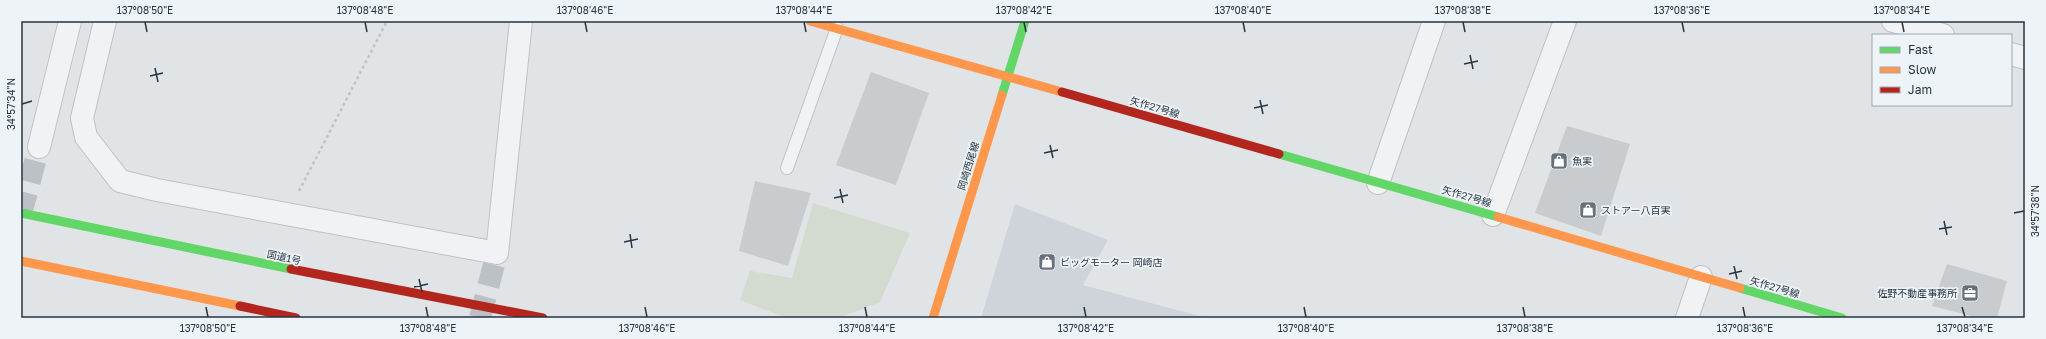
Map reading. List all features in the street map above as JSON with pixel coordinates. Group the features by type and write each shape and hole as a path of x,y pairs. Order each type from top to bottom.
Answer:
{"main road":[{"name":"矢作27号線","path":"810,21 1494,215 1842,318"},
{"name":"岡崎西尾線","path":"933,318 1025,21"},
{"name":"国道1号","path":"21,213 333,278 543,318"},
{"path":"21,261 296,318"}],"street":[{"path":"39,147 70,21"},
{"path":"105,21 82,118 86,137 120,181 157,190 496,253 521,21"},
{"path":"1378,183 1434,21"},
{"path":"1494,215 1565,21"},
{"path":"1892,21 1939,34"},
{"path":"2012,54 2025,58"},
{"path":"1687,318 1701,277"}],"lane":[{"path":"787,168 837,28"}],"path":[{"path":"287,214 387,21"}],"shaded area":[{"path":"813,203 910,233 880,302 839,318 786,318 740,300 750,271 792,278"},
{"name":"ビッグモーター 岡崎店","path":"1015,204 1108,240 1083,285 1207,318 981,318"}],"building":[{"path":"871,72 929,93 896,185 836,165"},
{"path":"1567,126 1630,144 1601,236 1535,213"},
{"path":"755,181 811,193 788,266 739,251"},
{"path":"1947,264 2007,281 1997,318 1979,318 1932,306"}],"tunnel":[{"path":"21,214 39,147"},
{"path":"480,318 497,253"}],"traffic: fast":[{"path":"1002,95 1025,21"},
{"path":"1279,154 1498,217"},
{"path":"21,213 291,269"},
{"path":"1740,288 1842,318"}],"traffic: slow":[{"path":"810,21 1062,92"},
{"path":"933,318 1002,95"},
{"path":"1498,217 1740,288"},
{"path":"21,261 240,306"}],"traffic: jam":[{"path":"1062,92 1279,154"},
{"path":"291,269 543,318"},
{"path":"240,306 296,318"}],"place":[{"name":"魚実","path":"1559,161"},
{"name":"ストアー八百実","path":"1588,210"},
{"name":"ビッグモーター 岡崎店","path":"1047,262"},
{"name":"佐野不動産事務所","path":"1970,293"}]}
